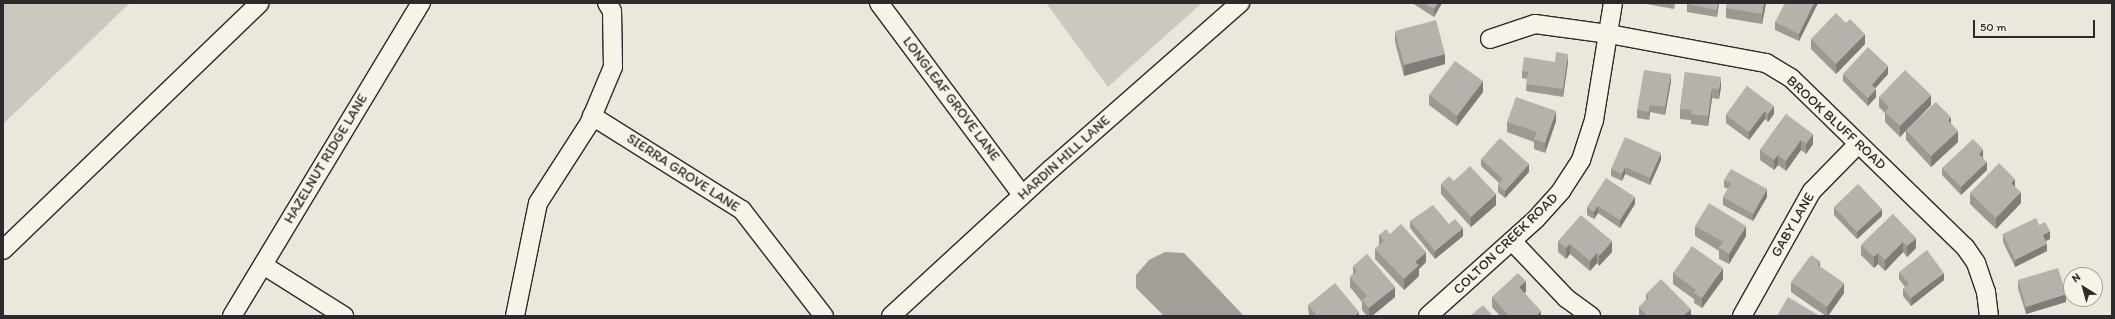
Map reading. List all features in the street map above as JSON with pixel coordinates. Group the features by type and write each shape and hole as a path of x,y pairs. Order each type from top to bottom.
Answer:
{"street":[{"path":"3,250 260,3"},
{"name":"HAZELNUT RIDGE LANE","path":"232,316 421,3"},
{"path":"516,316 538,203 592,116 613,67 612,11 607,3"},
{"name":"LONGLEAF GROVE LANE","path":"879,3 1022,195"},
{"name":"HARDIN HILL LANE","path":"891,316 1022,195 1240,3"},
{"name":"COLTON CREEK ROAD","path":"1428,316 1512,241 1561,191 1581,160 1594,120 1613,3"},
{"name":"BROOK BLUFF ROAD","path":"1490,39 1535,24 1608,34 1766,63 1791,78 1965,247 1976,263 1986,292 1989,316"},
{"name":"SIERRA GROVE LANE","path":"592,116 742,210 824,316"},
{"name":"GABY LANE","path":"1742,316 1812,191 1858,144"},
{"path":"1512,241 1566,298 1591,316"},
{"path":"263,265 344,316"}],"shaded area":[{"path":"3,3 130,3 3,124"},
{"path":"1046,3 1202,3 1108,87"},
{"path":"1165,252 1184,253 1244,316 1164,316 1136,288 1136,275 1149,260"}],"building":[{"path":"1424,3 1438,3 1434,9"},
{"path":"1687,3 1718,3 1717,10"},
{"path":"1727,3 1764,3 1762,14 1726,8"},
{"path":"1785,3 1814,3 1799,34 1775,22"},
{"path":"1836,13 1846,23 1850,19 1865,34 1836,64 1811,39"},
{"path":"1436,20 1445,54 1404,65 1395,31"},
{"path":"1868,47 1888,66 1872,85 1876,89 1868,98 1843,74"},
{"path":"1556,52 1568,54 1563,89 1526,84 1528,72 1522,71 1524,57 1555,62"},
{"path":"1455,61 1483,81 1457,116 1429,95"},
{"path":"1644,70 1671,74 1665,107 1650,105 1649,112 1637,110"},
{"path":"1905,70 1931,95 1900,126 1885,112 1889,107 1879,97"},
{"path":"1685,72 1721,77 1719,89 1712,88 1708,116 1691,114 1692,110 1680,109"},
{"path":"1747,86 1774,106 1768,114 1765,111 1749,132 1726,115"},
{"path":"1516,97 1556,111 1545,143 1534,139 1537,132 1507,122"},
{"path":"1936,102 1951,117 1948,120 1958,131 1931,156 1906,130"},
{"path":"1786,114 1813,134 1806,144 1801,140 1786,161 1778,155 1774,160 1760,150"},
{"path":"1625,137 1661,153 1650,178 1625,167 1622,174 1611,169"},
{"path":"1500,138 1529,164 1505,191 1498,185 1503,179 1481,159"},
{"path":"1973,139 1983,149 1979,154 1987,162 1961,187 1942,168"},
{"path":"1999,163 2015,179 2011,183 2021,192 1996,218 1970,193"},
{"path":"1470,166 1496,194 1471,217 1441,184 1449,176 1454,181"},
{"path":"1731,169 1767,189 1753,214 1723,197 1731,183 1724,180"},
{"path":"1606,178 1635,197 1620,220 1598,206 1594,212 1587,207"},
{"path":"1858,184 1882,209 1857,232 1834,207"},
{"path":"1709,203 1746,226 1729,254 1719,248 1723,242 1695,226"},
{"path":"1433,205 1449,224 1455,219 1463,228 1435,251 1410,221"},
{"path":"1893,214 1916,238 1907,246 1903,242 1885,260 1878,253 1874,257 1861,245"},
{"path":"1581,215 1612,241 1599,256 1597,253 1590,261 1570,244 1566,248 1558,241"},
{"path":"2036,218 2039,225 2045,222 2050,231 2043,235 2047,244 2015,260 2003,234"},
{"path":"1401,224 1426,252 1415,262 1419,265 1404,279 1375,249 1384,241 1379,235 1386,229 1390,234"},
{"path":"1692,246 1723,268 1702,298 1694,293 1696,290 1673,273"},
{"path":"1927,250 1944,273 1911,298 1903,289 1909,284 1899,272"},
{"path":"1367,254 1395,287 1369,308 1362,300 1367,296 1350,277 1357,271 1353,266"},
{"path":"1811,255 1820,261 1818,265 1844,283 1827,307 1791,282"},
{"path":"2058,268 2063,284 2063,295 2026,307 2018,280"},
{"path":"1518,273 1526,281 1519,287 1541,311 1536,316 1509,316 1492,297"},
{"path":"1661,279 1691,309 1683,316 1647,316 1639,307 1649,297 1646,294"},
{"path":"1335,283 1359,312 1354,316 1317,316 1308,305"},
{"path":"1788,297 1818,315 1777,316"},
{"path":"1483,305 1493,316 1470,316"}]}
